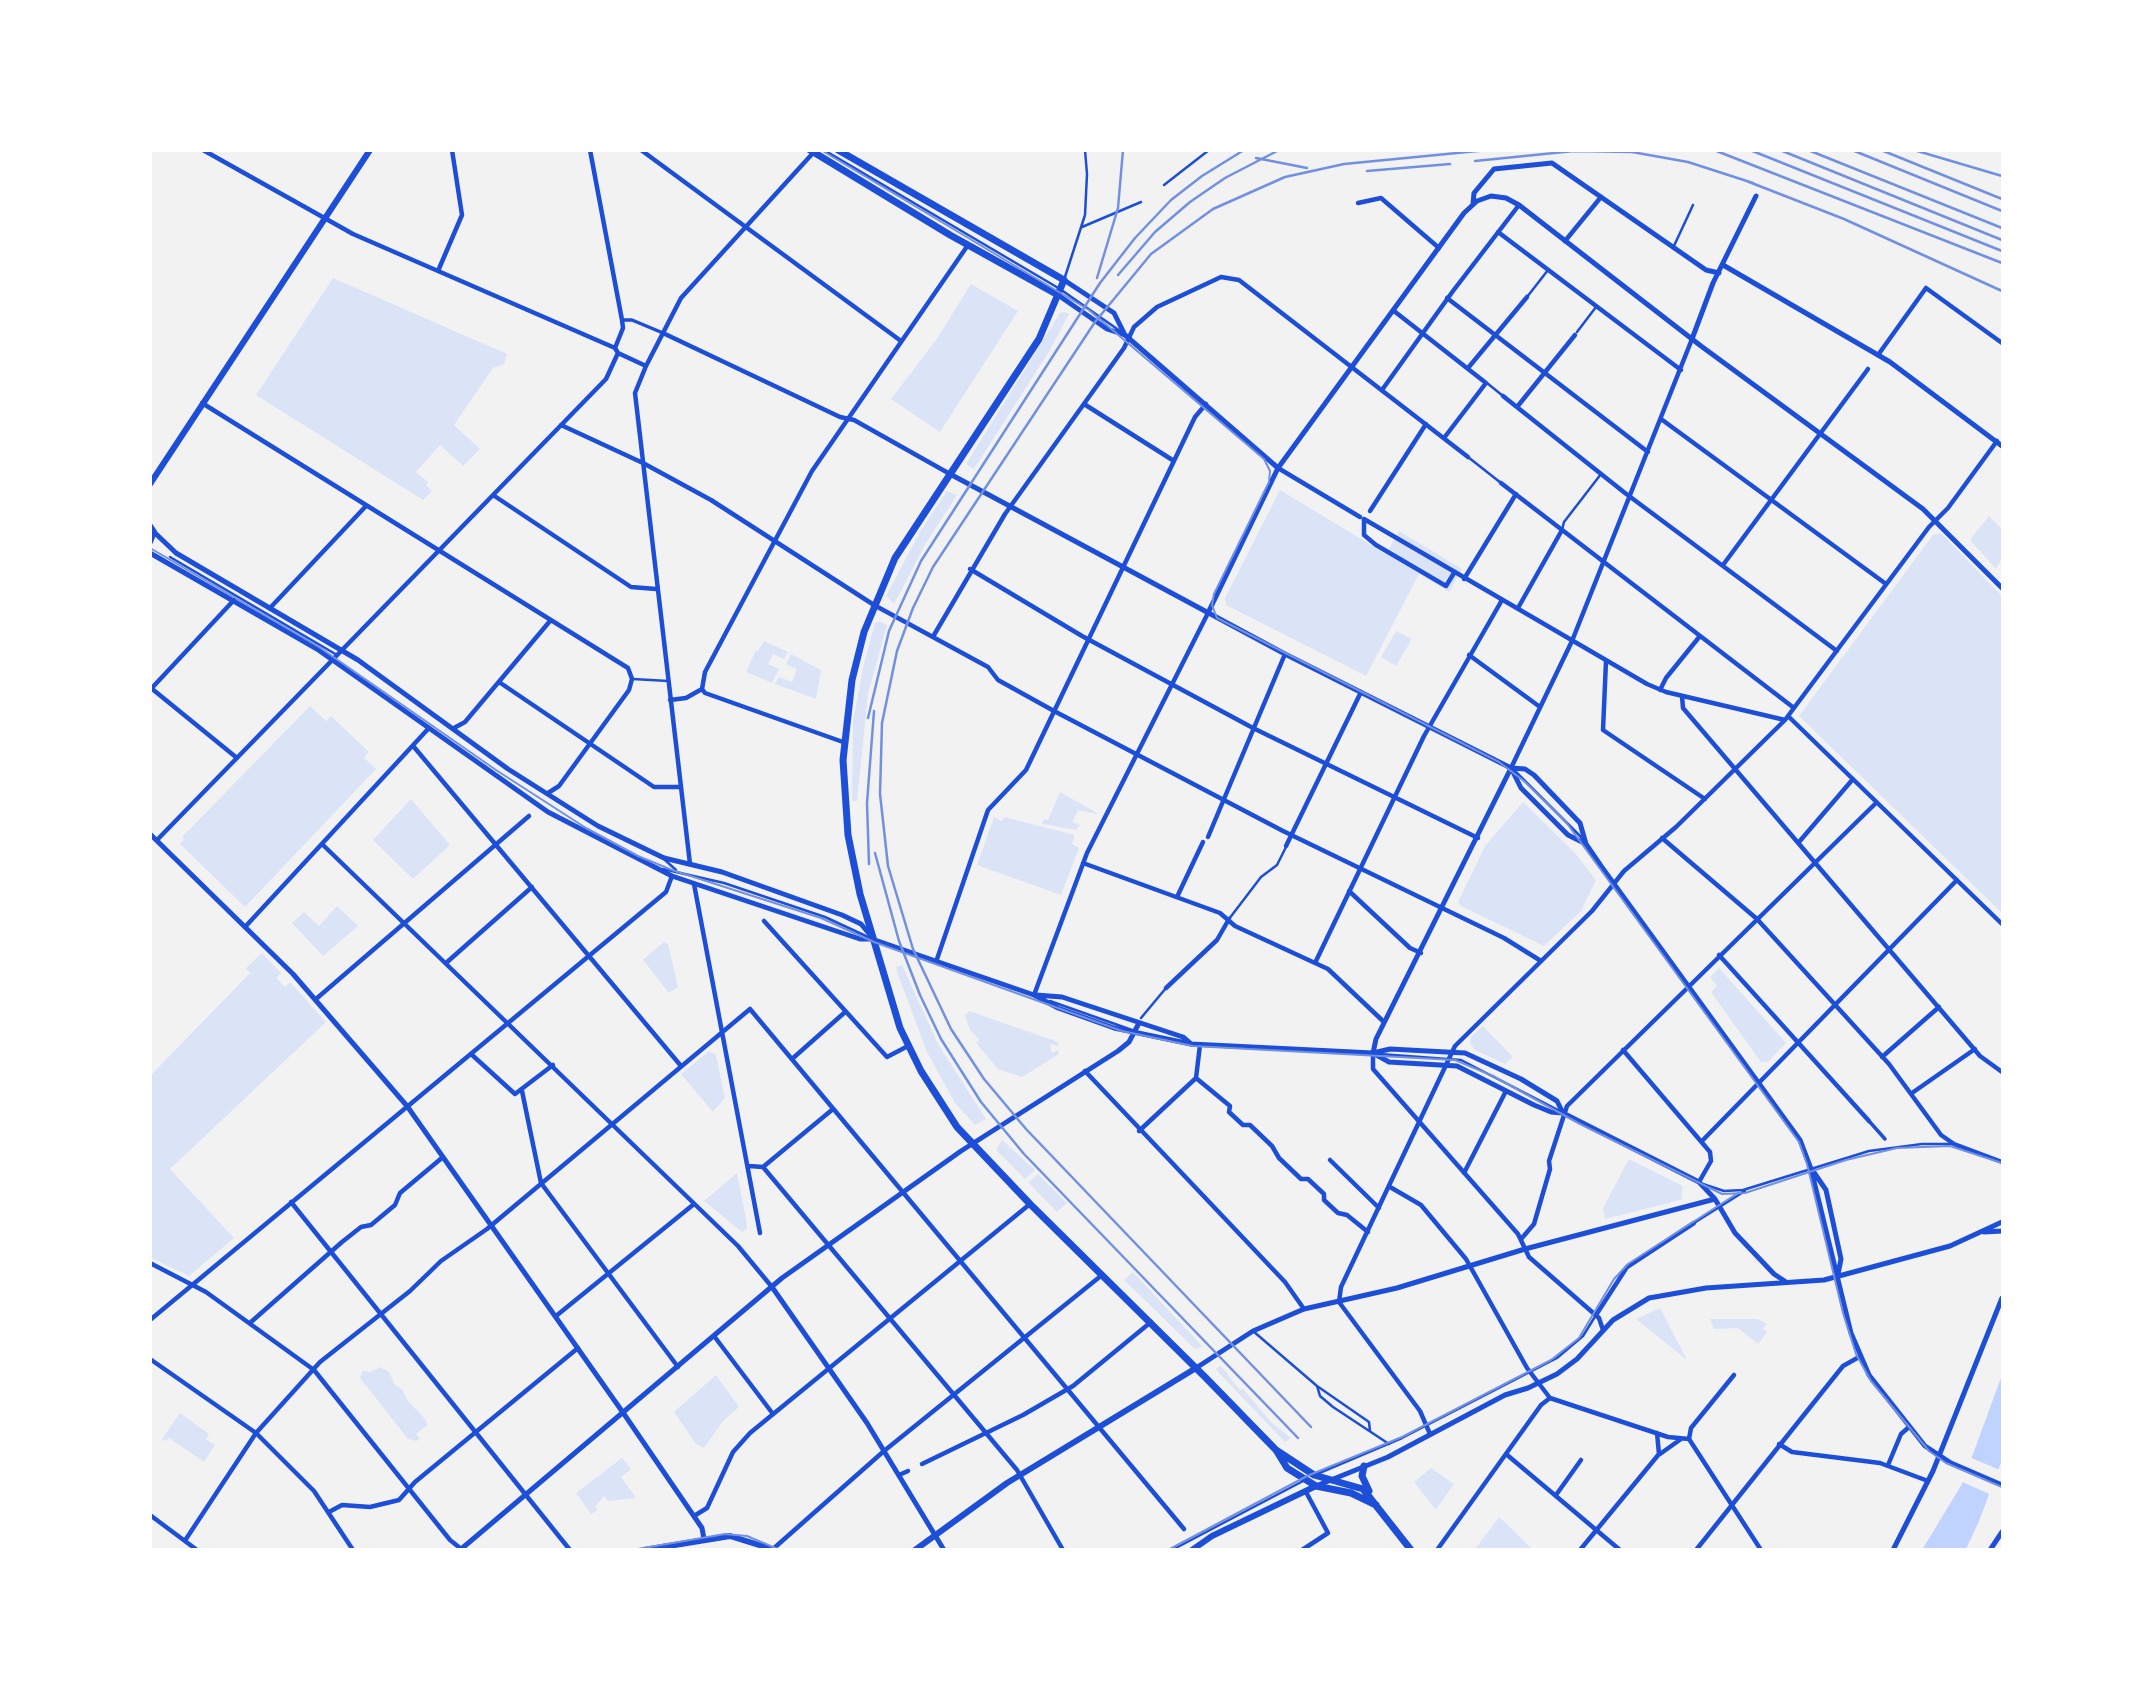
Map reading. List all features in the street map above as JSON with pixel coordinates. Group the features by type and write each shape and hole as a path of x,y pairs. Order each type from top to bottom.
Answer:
{"main road":[{"path":"151,483 370,150"},
{"path":"838,150 1064,280 1039,339 902,547 874,605 852,680 844,742 848,835 873,939 908,1046 943,1108 972,1143 1276,1450 1314,1475 1350,1483 1370,1495"},
{"path":"812,151 968,245 1059,292"},
{"path":"150,542 152,529"},
{"path":"915,1549 1020,1474 1196,1368"},
{"path":"1276,1450 1287,1468 1304,1480 1316,1486 1351,1493 1376,1505"},
{"path":"1364,1466 1362,1476 1370,1495 1411,1549"},
{"path":"1197,1548 1231,1526 1316,1486"},
{"path":"643,1549 736,1536 774,1549"}],"street":[{"path":"203,150 324,219 646,366"},
{"path":"438,271 462,215 452,150"},
{"path":"157,841 606,379 623,328 590,150"},
{"path":"642,150 901,341"},
{"path":"690,864 635,393 681,298 747,228 812,151"},
{"path":"1034,995 1083,863 1278,468 1473,204 1474,193 1493,170 1546,163 1556,165 1672,248 1706,270 1719,273"},
{"path":"1603,1330 1595,1315 1525,1249 1522,1238 1373,1069 1373,1054 1384,1022 1443,909 1572,641 1719,273 1756,196"},
{"path":"1473,204 1496,197 1519,205 1692,339 1936,519 2003,587"},
{"path":"1565,241 1601,197"},
{"path":"1357,203 1381,198 1439,248"},
{"path":"1382,390 1447,298 1519,205"},
{"path":"1498,232 1681,369"},
{"path":"702,689 705,672 812,471 968,245"},
{"path":"1430,1434 1428,1425 1339,1302 1341,1287 1451,1055 1460,1041 1587,916 1614,883 1787,718 1936,519 2000,444 1878,355 1723,265"},
{"path":"934,635 970,569 1084,404 1133,327 1157,307 1203,284 1230,276 1239,280 1468,457"},
{"path":"1064,280 1108,308 1120,321 1127,337"},
{"path":"1878,355 1926,288 2003,343"},
{"path":"1059,292 1127,337 1278,468 1464,579 1660,690 1787,718 2003,924"},
{"path":"1468,368 1527,297"},
{"path":"1447,298 1648,452"},
{"path":"1394,311 1486,383 1444,438"},
{"path":"622,320 632,320 665,334 847,418 1285,654 1511,768 1529,770 1580,823 1586,844 1800,1140 1811,1169 1859,1357 1909,1427 1939,1456 2001,1485"},
{"path":"1517,407 1576,333"},
{"path":"1723,565 1868,369"},
{"path":"1503,396 1601,474 1837,651"},
{"path":"202,403 624,665 632,679 629,690 559,786 548,793"},
{"path":"1084,404 1174,461"},
{"path":"936,962 988,810 1026,770 1195,417 1206,404"},
{"path":"1661,418 1886,584"},
{"path":"1370,510 1426,424"},
{"path":"561,425 643,463 711,500 874,605 934,635 988,667 998,680 1292,836 1504,938 1541,961"},
{"path":"1501,483 1794,708"},
{"path":"1464,579 1516,494"},
{"path":"493,495 631,587 656,589"},
{"path":"270,608 366,506"},
{"path":"1362,518 1364,536 1376,545 1446,586 1454,573"},
{"path":"152,529 176,553 343,650 508,769 597,826 664,858 722,872 842,915 861,924 873,939"},
{"path":"1518,608 1562,530"},
{"path":"150,553 334,657 428,729 548,811 672,876 860,939 873,939 1034,995 1058,1008 1114,1028 1200,1045 1373,1054 1390,1049 1480,1058 1557,1101 1563,1113"},
{"path":"970,569 1089,640 1253,728 1478,838"},
{"path":"234,600 151,689 237,758"},
{"path":"1315,963 1429,725 1502,600"},
{"path":"454,728 465,722 550,621"},
{"path":"1660,690 1666,678 1700,636"},
{"path":"1177,897 1223,800 1285,654"},
{"path":"1469,655 1540,707"},
{"path":"1606,661 1603,730 1705,799"},
{"path":"499,682 654,787 680,787"},
{"path":"670,700 686,698 702,689"},
{"path":"702,689 705,693 844,742"},
{"path":"1286,846 1361,692"},
{"path":"1682,696 1682,708 1737,768 1975,1049 2003,1072"},
{"path":"245,927 428,729"},
{"path":"414,747 681,1066"},
{"path":"1511,768 1521,788 1568,835 1586,844"},
{"path":"1799,842 1853,779"},
{"path":"1522,1238 1534,1224 1563,1113 1688,985 1876,803"},
{"path":"316,999 529,816"},
{"path":"150,834 316,999 407,1106 694,1516 702,1528 704,1539"},
{"path":"1662,838 1758,919 1882,1056 1941,1135 1954,1144 2003,1162"},
{"path":"323,845 553,1065 755,1264 829,1368 944,1549"},
{"path":"1083,863 1229,919 1235,926 1315,963 1333,973 1384,1022"},
{"path":"150,1320 590,956 662,894 669,887 672,876"},
{"path":"1702,1141 1956,880"},
{"path":"694,884 760,1233"},
{"path":"446,963 532,887"},
{"path":"1349,891 1410,948 1421,953"},
{"path":"1166,988 1217,940 1229,919"},
{"path":"764,922 844,1013 887,1057 908,1046"},
{"path":"1719,955 1885,1139"},
{"path":"1034,995 1062,997 1140,1020 1182,1037 1191,1044"},
{"path":"1882,1056 1940,1007"},
{"path":"186,1539 256,1433 314,1370 750,1009 1184,1529"},
{"path":"792,1059 844,1013"},
{"path":"150,1263 192,1284 251,1322 314,1370 450,1540 461,1549 772,1287 972,1143 1118,1051 1135,1031 1140,1020"},
{"path":"1139,1131 1196,1078 1200,1045"},
{"path":"1912,1093 1975,1049"},
{"path":"1623,1050 1702,1141 1711,1157 1699,1182"},
{"path":"471,1054 513,1093 522,1091 553,1065"},
{"path":"1373,1054 1389,1062 1447,1064 1551,1112 1563,1113 1699,1182 1715,1199 1744,1242 1774,1275 1789,1283"},
{"path":"1086,1070 1139,1131 1284,1282 1304,1309"},
{"path":"1196,1078 1230,1106 1229,1112 1243,1125 1250,1125 1272,1146 1279,1158 1301,1179 1308,1179 1324,1194 1324,1200 1338,1213 1347,1215 1368,1232"},
{"path":"522,1091 541,1183 678,1367"},
{"path":"1464,1173 1506,1091"},
{"path":"749,1166 764,1167 833,1109"},
{"path":"251,1322 361,1227 370,1225 395,1205 400,1193 443,1157"},
{"path":"1330,1160 1379,1208"},
{"path":"764,1167 1020,1474 1063,1549"},
{"path":"1390,1187 1417,1202 1470,1266 1530,1373 1550,1398 1657,1433 1689,1439"},
{"path":"1196,1368 1253,1331 1304,1309 1339,1302 1715,1199"},
{"path":"291,1202 570,1549"},
{"path":"556,1317 694,1203"},
{"path":"694,1516 707,1508 740,1443 1030,1204"},
{"path":"1316,1486 1364,1466 1505,1395 1539,1384 1577,1359 1603,1330 1633,1306 1657,1296 1706,1288 1837,1277 1925,1254 1984,1233 2003,1222"},
{"path":"1595,1315 1627,1267 1694,1223"},
{"path":"1984,1233 2003,1231"},
{"path":"774,1549 884,1451 1102,1275"},
{"path":"1893,1549 1928,1482 2003,1298"},
{"path":"922,1464 1068,1390 1151,1322"},
{"path":"714,1336 773,1414"},
{"path":"329,1512 342,1505 370,1507 396,1501 578,1348"},
{"path":"1696,1549 1843,1366 1859,1357"},
{"path":"150,1359 256,1433 314,1491 353,1549"},
{"path":"1734,1375 1692,1428 1689,1439 1761,1549"},
{"path":"1437,1549 1550,1398"},
{"path":"1888,1465 1901,1434 1909,1427"},
{"path":"1657,1433 1659,1454"},
{"path":"1580,1549 1659,1454 1682,1439"},
{"path":"1779,1444 1793,1452 1888,1465 1928,1482"},
{"path":"1506,1454 1620,1549"},
{"path":"1556,1495 1581,1460"},
{"path":"899,1475 908,1471"},
{"path":"1303,1549 1328,1533 1306,1492"},
{"path":"150,1516 197,1549"},
{"path":"1990,1549 2003,1532"}],"lane":[{"path":"824,150 1059,292"},
{"path":"1064,280 1082,227 1087,183 1085,150"},
{"path":"1164,185 1209,150"},
{"path":"1082,227 1141,202"},
{"path":"1672,248 1693,205"},
{"path":"1527,297 1548,270"},
{"path":"1576,333 1596,306"},
{"path":"1486,383 1503,396"},
{"path":"1468,457 1501,483"},
{"path":"1562,530 1564,522 1601,474"},
{"path":"1362,518 1370,510"},
{"path":"170,557 334,657"},
{"path":"632,679 667,681"},
{"path":"1229,919 1261,877 1278,865 1286,846"},
{"path":"664,858 676,870"},
{"path":"656,869 676,870 724,883 824,918 873,939"},
{"path":"1140,1020 1166,988"},
{"path":"1699,1182 1724,1191 1751,1188 1886,1148 1954,1144"},
{"path":"1694,1223 1751,1188"},
{"path":"1172,1549 1314,1475 1389,1445 1530,1373 1572,1348 1595,1315"},
{"path":"1253,1331 1317,1386 1368,1422 1370,1432"},
{"path":"1317,1386 1321,1397 1389,1445"},
{"path":"453,1549 461,1549"}],"shaded area":[{"path":"333,278 507,354 504,364 493,368 454,425 480,449 463,466 440,445 416,472 428,482 426,485 432,491 423,500 256,395"},
{"path":"971,284 1018,311 940,432 891,399 936,340"},
{"path":"1060,313 1069,314 1050,350 974,469 966,464"},
{"path":"1280,490 1386,554 1399,531 1462,569 1449,592 1419,574 1366,676 1226,605 1225,598"},
{"path":"947,491 957,495 926,543 894,604 886,596 921,530"},
{"path":"1989,516 2002,529 2002,558 1996,569 1970,540"},
{"path":"1941,533 2002,596 2002,913 1799,716 1933,535"},
{"path":"879,621 887,625 868,694 857,801 852,801 853,721 864,663 875,623"},
{"path":"1396,631 1412,639 1396,666 1381,657"},
{"path":"764,641 788,652 784,659 773,654 768,664 779,669 772,683 746,672 756,650 758,651"},
{"path":"791,654 821,670 816,699 775,684 779,677 792,682 797,669 786,664"},
{"path":"310,706 326,721 331,716 369,752 364,758 376,769 245,907 180,844 184,839 182,837"},
{"path":"1060,792 1097,813 1078,810 1072,822 1080,825 1076,830 1042,824 1044,819 1048,820"},
{"path":"411,799 450,845 413,879 373,840"},
{"path":"1523,802 1575,853 1596,880 1581,911 1544,946 1461,906 1458,902 1485,846"},
{"path":"994,817 1002,821 1004,817 1075,835 1072,844 1079,848 1061,895 977,865"},
{"path":"337,906 358,926 323,956 292,923 304,912 319,926"},
{"path":"664,942 668,944 678,987 669,993 643,960"},
{"path":"262,953 281,973 276,978 285,987 290,982 326,1022 170,1169 234,1238 189,1276 151,1258 151,1075 250,973 246,968"},
{"path":"902,965 938,1044 986,1119 975,1125 955,1103 927,1052 898,975 896,967"},
{"path":"1719,968 1786,1043 1768,1062 1761,1062 1711,992 1717,986 1710,977"},
{"path":"969,1011 1058,1042 1058,1046 1050,1044 1052,1053 1058,1050 1059,1054 1022,1077 998,1069 976,1043 979,1040 970,1030 965,1016"},
{"path":"1483,1026 1513,1057 1505,1064 1475,1050 1470,1043 1471,1037"},
{"path":"709,1051 716,1055 725,1098 713,1112 681,1074"},
{"path":"1002,1140 1035,1170 1025,1179 996,1150"},
{"path":"1629,1159 1683,1186 1681,1198 1684,1199 1605,1219 1603,1208"},
{"path":"737,1173 747,1229 742,1232 704,1201"},
{"path":"1038,1174 1067,1203 1057,1212 1028,1182"},
{"path":"1133,1272 1203,1347 1195,1349 1124,1280"},
{"path":"1660,1308 1687,1360 1636,1319"},
{"path":"1710,1319 1758,1319 1767,1324 1763,1329 1767,1332 1758,1344 1738,1328 1714,1329"},
{"path":"1221,1366 1272,1423 1291,1438 1285,1442 1218,1372 1216,1369"},
{"path":"381,1367 389,1372 395,1385 402,1389 408,1401 426,1420 428,1425 416,1434 420,1439 408,1439 360,1378 363,1371 370,1372"},
{"path":"716,1375 739,1407 723,1421 704,1448 696,1444 674,1412"},
{"path":"180,1413 209,1434 206,1439 215,1445 204,1462 169,1438 166,1441 162,1439"},
{"path":"622,1458 631,1469 621,1477 636,1498 608,1501 604,1496 595,1507 598,1510 591,1514 576,1493"},
{"path":"1431,1468 1454,1484 1436,1510 1414,1482"},
{"path":"1499,1517 1507,1524 1532,1549 1475,1549"}],"water":[{"path":"2002,1375 2002,1460 1979,1521 1966,1549 1922,1550 1962,1484"}],"pier":[{"path":"1967,1456 2002,1471 1994,1496 1960,1481"}],"tram line":[{"path":"821,150 1089,310 1264,459 1270,471 1269,482 1214,594 1212,605 1217,618 1499,762 1524,781 1566,822 1799,1142 1807,1164 1843,1313 1856,1354 1871,1381 1929,1451 1946,1463 2002,1487"},
{"path":"150,548 319,647 496,770 586,828 638,856 672,870 821,918 874,942 1122,1031 1193,1046 1455,1060 1493,1076 1580,1124 1722,1194 1745,1193 1846,1160 1897,1148 1950,1146 2002,1163"},
{"path":"1168,1550 1307,1476 1402,1437 1551,1360 1579,1338 1614,1279 1628,1264 1738,1193"},
{"path":"632,1550 725,1534 747,1536 780,1550"}],"railway":[{"path":"1097,278 1118,208 1123,150"},
{"path":"868,718 889,631 921,561 1100,283 1135,238 1171,200 1202,176 1244,150"},
{"path":"1118,275 1155,232 1190,202 1225,178 1279,150"},
{"path":"1311,1427 1026,1129 984,1079 951,1029 913,949 888,866 880,794 882,723 897,651 913,608 933,567 1095,322 1151,254 1213,209 1285,177 1344,164 1488,150"},
{"path":"1714,150 2002,263"},
{"path":"1750,150 2002,251"},
{"path":"1780,150 2002,240"},
{"path":"1808,150 2002,228"},
{"path":"1852,150 2002,211"},
{"path":"1881,150 2002,199"},
{"path":"1914,150 2002,176"},
{"path":"1475,161 1574,151 1632,152 1688,162 1753,183"},
{"path":"1256,158 1307,168"},
{"path":"1367,171 1450,164"},
{"path":"1744,180 1844,219 2002,291"},
{"path":"869,864 867,803 874,711"},
{"path":"875,853 899,941 920,995 941,1039 981,1102 1024,1154 1298,1438"}]}
